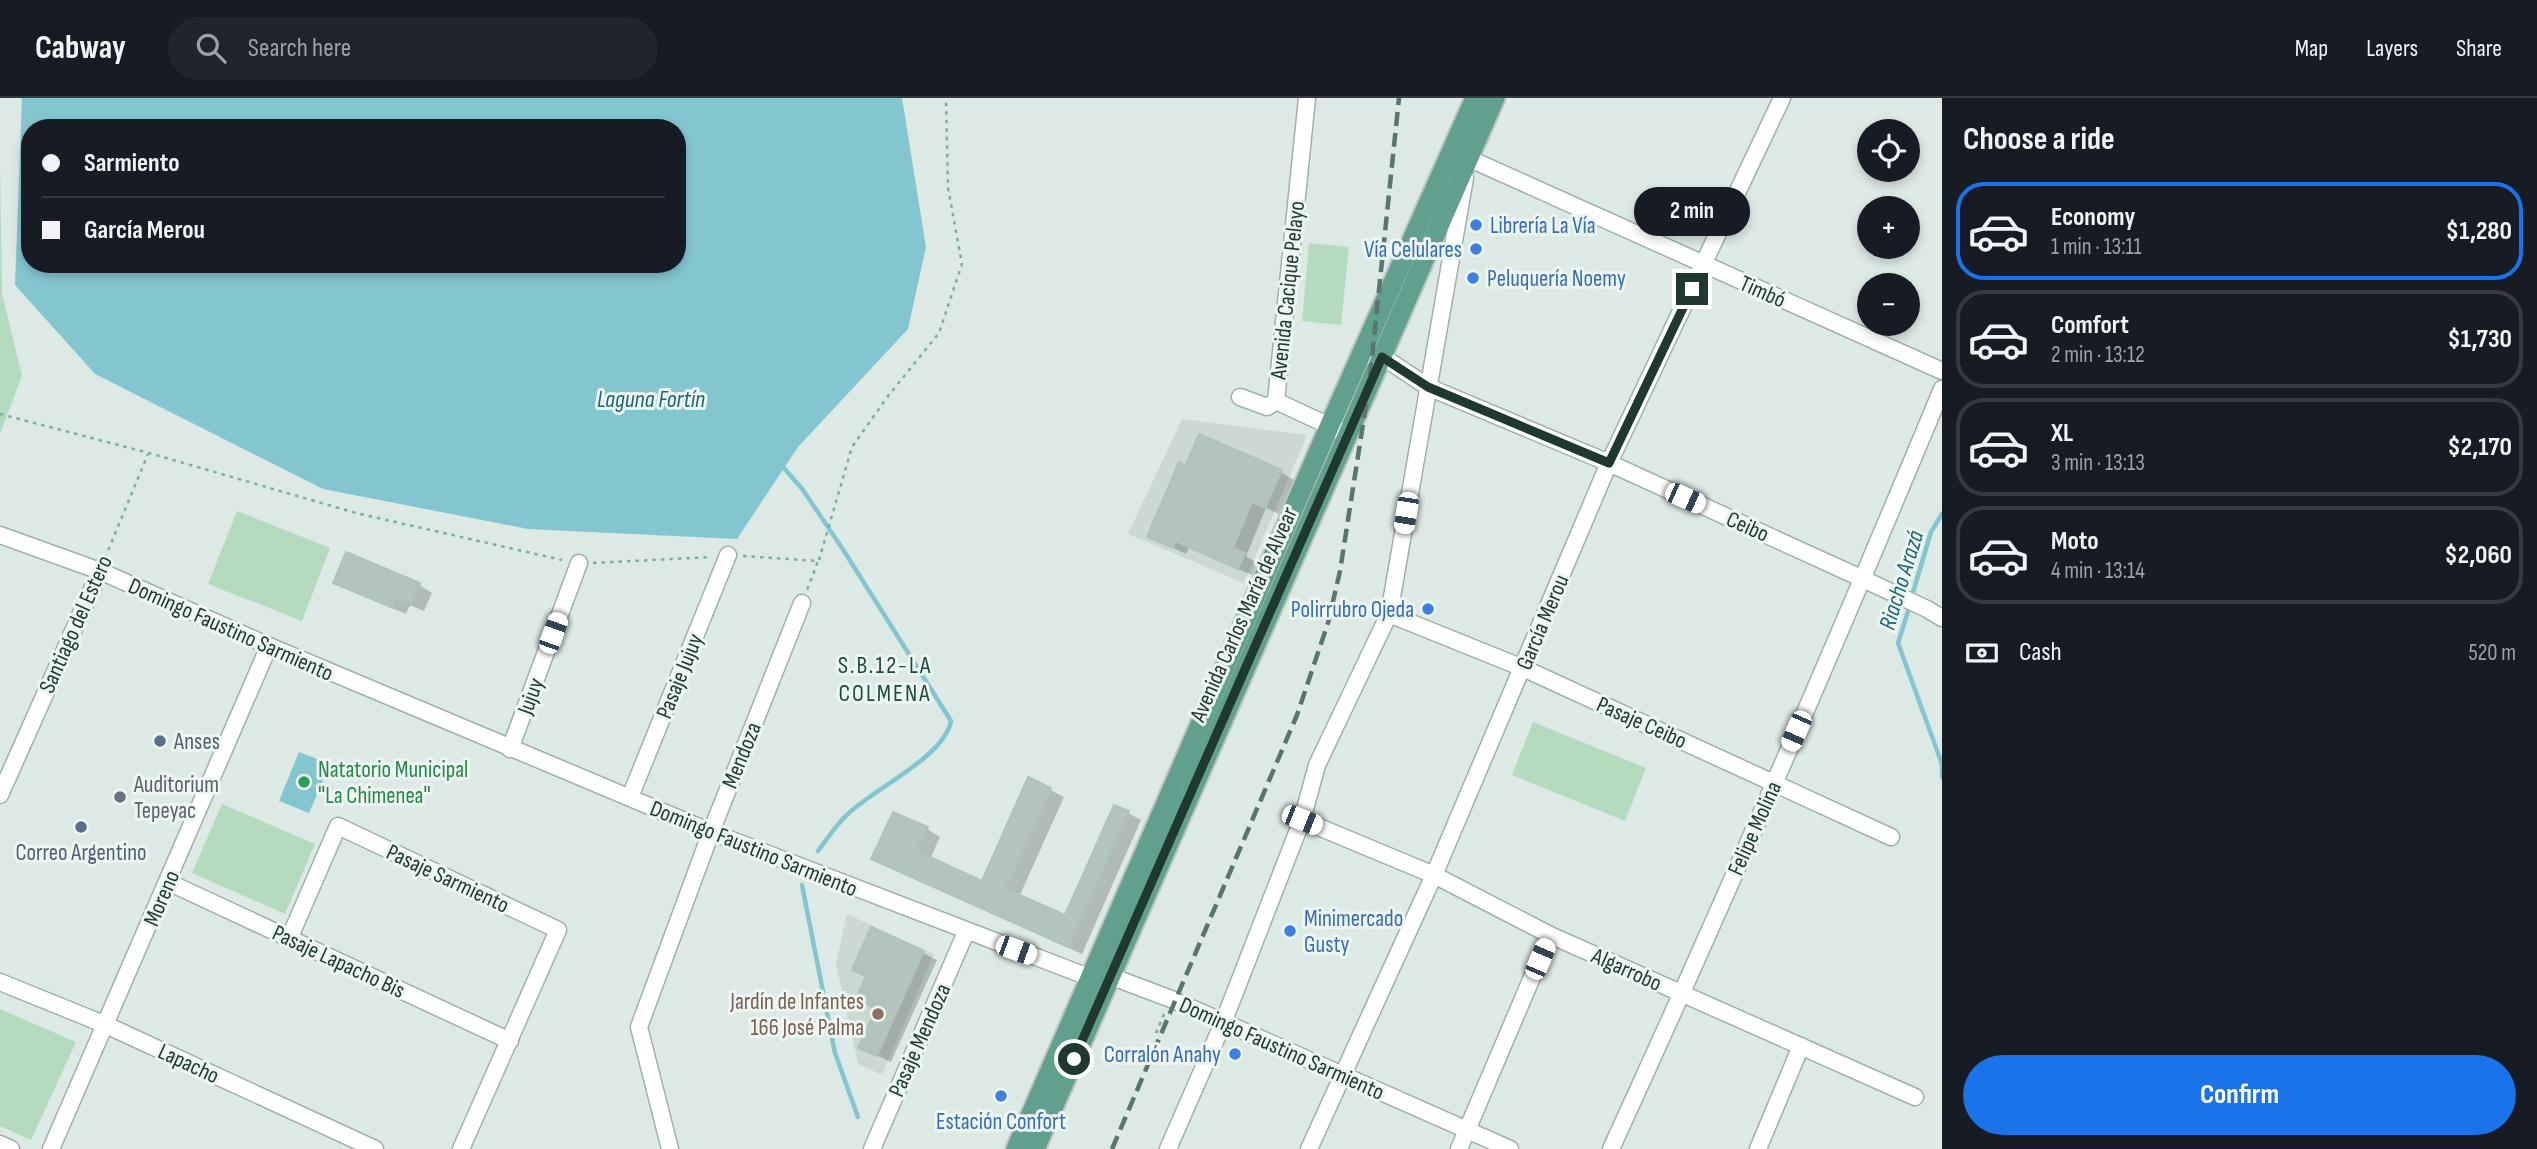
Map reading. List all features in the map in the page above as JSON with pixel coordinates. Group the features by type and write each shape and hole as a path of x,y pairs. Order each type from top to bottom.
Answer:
{"main road":[{"name":"Avenida Carlos María de Alvear","path":"1016,1149 1100,977 1349,435 1460,155 1475,98"},
{"name":"Avenida Carlos María de Alvear","path":"1035,1149 1100,977 1329,427 1460,155 1495,98"}],"street":[{"name":"Avenida Cacique Pelayo","path":"1307,98 1276,401 1349,435"},
{"name":"García Merou","path":"1309,1149 1434,875 1609,463 1782,98"},
{"path":"1168,1149 1223,1023 1302,820 1317,765 1389,614 1428,387 1460,155"},
{"name":"Timbó","path":"1460,155 1942,370"},
{"path":"1362,356 1382,357"},
{"name":"Ceibo","path":"1382,357 1428,387 1609,463 1942,618"},
{"name":"Felipe Molina","path":"1611,1149 1863,579 1942,389"},
{"path":"1240,397 1267,407 1276,401"},
{"name":"Domingo Faustino Sarmiento","path":"0,535 100,571 510,749 711,832 966,932 1171,999 1510,1149"},
{"name":"Pasaje Jujuy","path":"630,797 729,555"},
{"name":"Jujuy","path":"510,749 579,564"},
{"name":"Santiago del Estero","path":"0,795 100,571"},
{"name":"Mendoza","path":"670,1149 639,1027 711,832 802,603"},
{"name":"Pasaje Ceibo","path":"1389,614 1523,668 1892,837"},
{"name":"Moreno","path":"51,1149 269,646"},
{"name":"Algarrobo","path":"1302,820 1434,875 1550,935 1915,1097"},
{"name":"Pasaje Sarmiento","path":"289,939 338,826 558,930 510,1041"},
{"name":"Pasaje Lapacho Bis","path":"168,882 510,1041"},
{"name":"Pasaje Mendoza","path":"872,1149 966,932"},
{"path":"1459,1149 1550,935"},
{"name":"Lapacho","path":"0,982 106,1026 375,1149"},
{"path":"461,1149 510,1041"},
{"path":"1758,1149 1801,1046"},
{"path":"0,1144 11,1149"}],"path":[{"path":"802,603 818,561 852,447 939,332 962,264 948,188 946,98"},
{"path":"0,414 149,453 356,513 579,564 729,555 818,561"},
{"name":"Santiago del Estero","path":"100,571 149,453"},
{"path":"1156,1033 1171,999"}],"shaded area":[{"path":"1182,419 1307,435 1244,583 1128,534"},
{"name":"Jardín de Infantes 166 José Palma","path":"847,914 934,954 882,1075 858,1064 836,964"}],"green space":[{"path":"0,159 2,293 22,376 0,434"},
{"path":"1309,243 1349,247 1341,325 1302,321"},
{"path":"237,511 330,548 302,621 208,584"},
{"path":"1533,722 1646,768 1625,821 1512,775"},
{"path":"222,804 315,844 285,914 192,873"},
{"path":"0,1009 76,1042 31,1140 0,1126"}],"water":[{"name":"Laguna Fortín","path":"22,98 902,98 926,247 908,329 798,447 737,539 528,529 323,489 95,374 15,285 21,125 21,273 686,273 686,119 21,119"},
{"name":"Natatorio Municipal ''La Chimenea''","path":"299,752 330,764 309,813 279,801"}],"building":[{"path":"1199,434 1282,470 1265,508 1252,502 1233,548 1245,553 1238,569 1175,541 1173,548 1147,537 1179,462 1186,465"},
{"path":"346,552 420,583 411,605 396,599 393,608 333,583"},
{"path":"1028,777 1051,788 1006,889 1065,915 1114,805 1129,811 1068,947 871,859 893,812 928,827 917,851 982,881"},
{"path":"871,927 924,951 877,1056 858,1048 876,1009 856,999 866,976 852,970"}],"waterway":[{"path":"784,468 803,490 844,551 951,721 946,734 936,747 849,813 818,851"},
{"name":"Riacho Arazá","path":"1912,596 1931,532 1942,514"},
{"name":"Riacho Arazá","path":"1910,605 1898,643 1942,764 1942,777"},
{"path":"802,885 835,1053 858,1117"}],"railway":[{"path":"1112,1149 1297,715 1328,623 1340,571 1369,386 1399,98"}],"place":[{"name":"Librería La Vía","path":"1476,225"},
{"name":"Vía Celulares","path":"1476,249"},
{"name":"Peluquería Noemy","path":"1473,278"},
{"name":"Polirrubro Ojeda","path":"1428,609"},
{"name":"Anses","path":"160,741"},
{"name":"Natatorio Municipal ''La Chimenea''","path":"304,782"},
{"name":"Auditorium Tepeyac","path":"120,797"},
{"name":"Correo Argentino","path":"81,827"},
{"name":"Minimercado Gusty","path":"1290,931"},
{"name":"Jardín de Infantes 166 José Palma","path":"878,1014"},
{"name":"Corralón Anahy","path":"1235,1054"},
{"name":"Estación Confort","path":"1001,1096"}],"district":[{"name":"S.B.12-LA COLMENA","path":"885,679"}],"route":[{"path":"1074,1059 1382,357 1428,387 1609,463 1692,289"}]}
